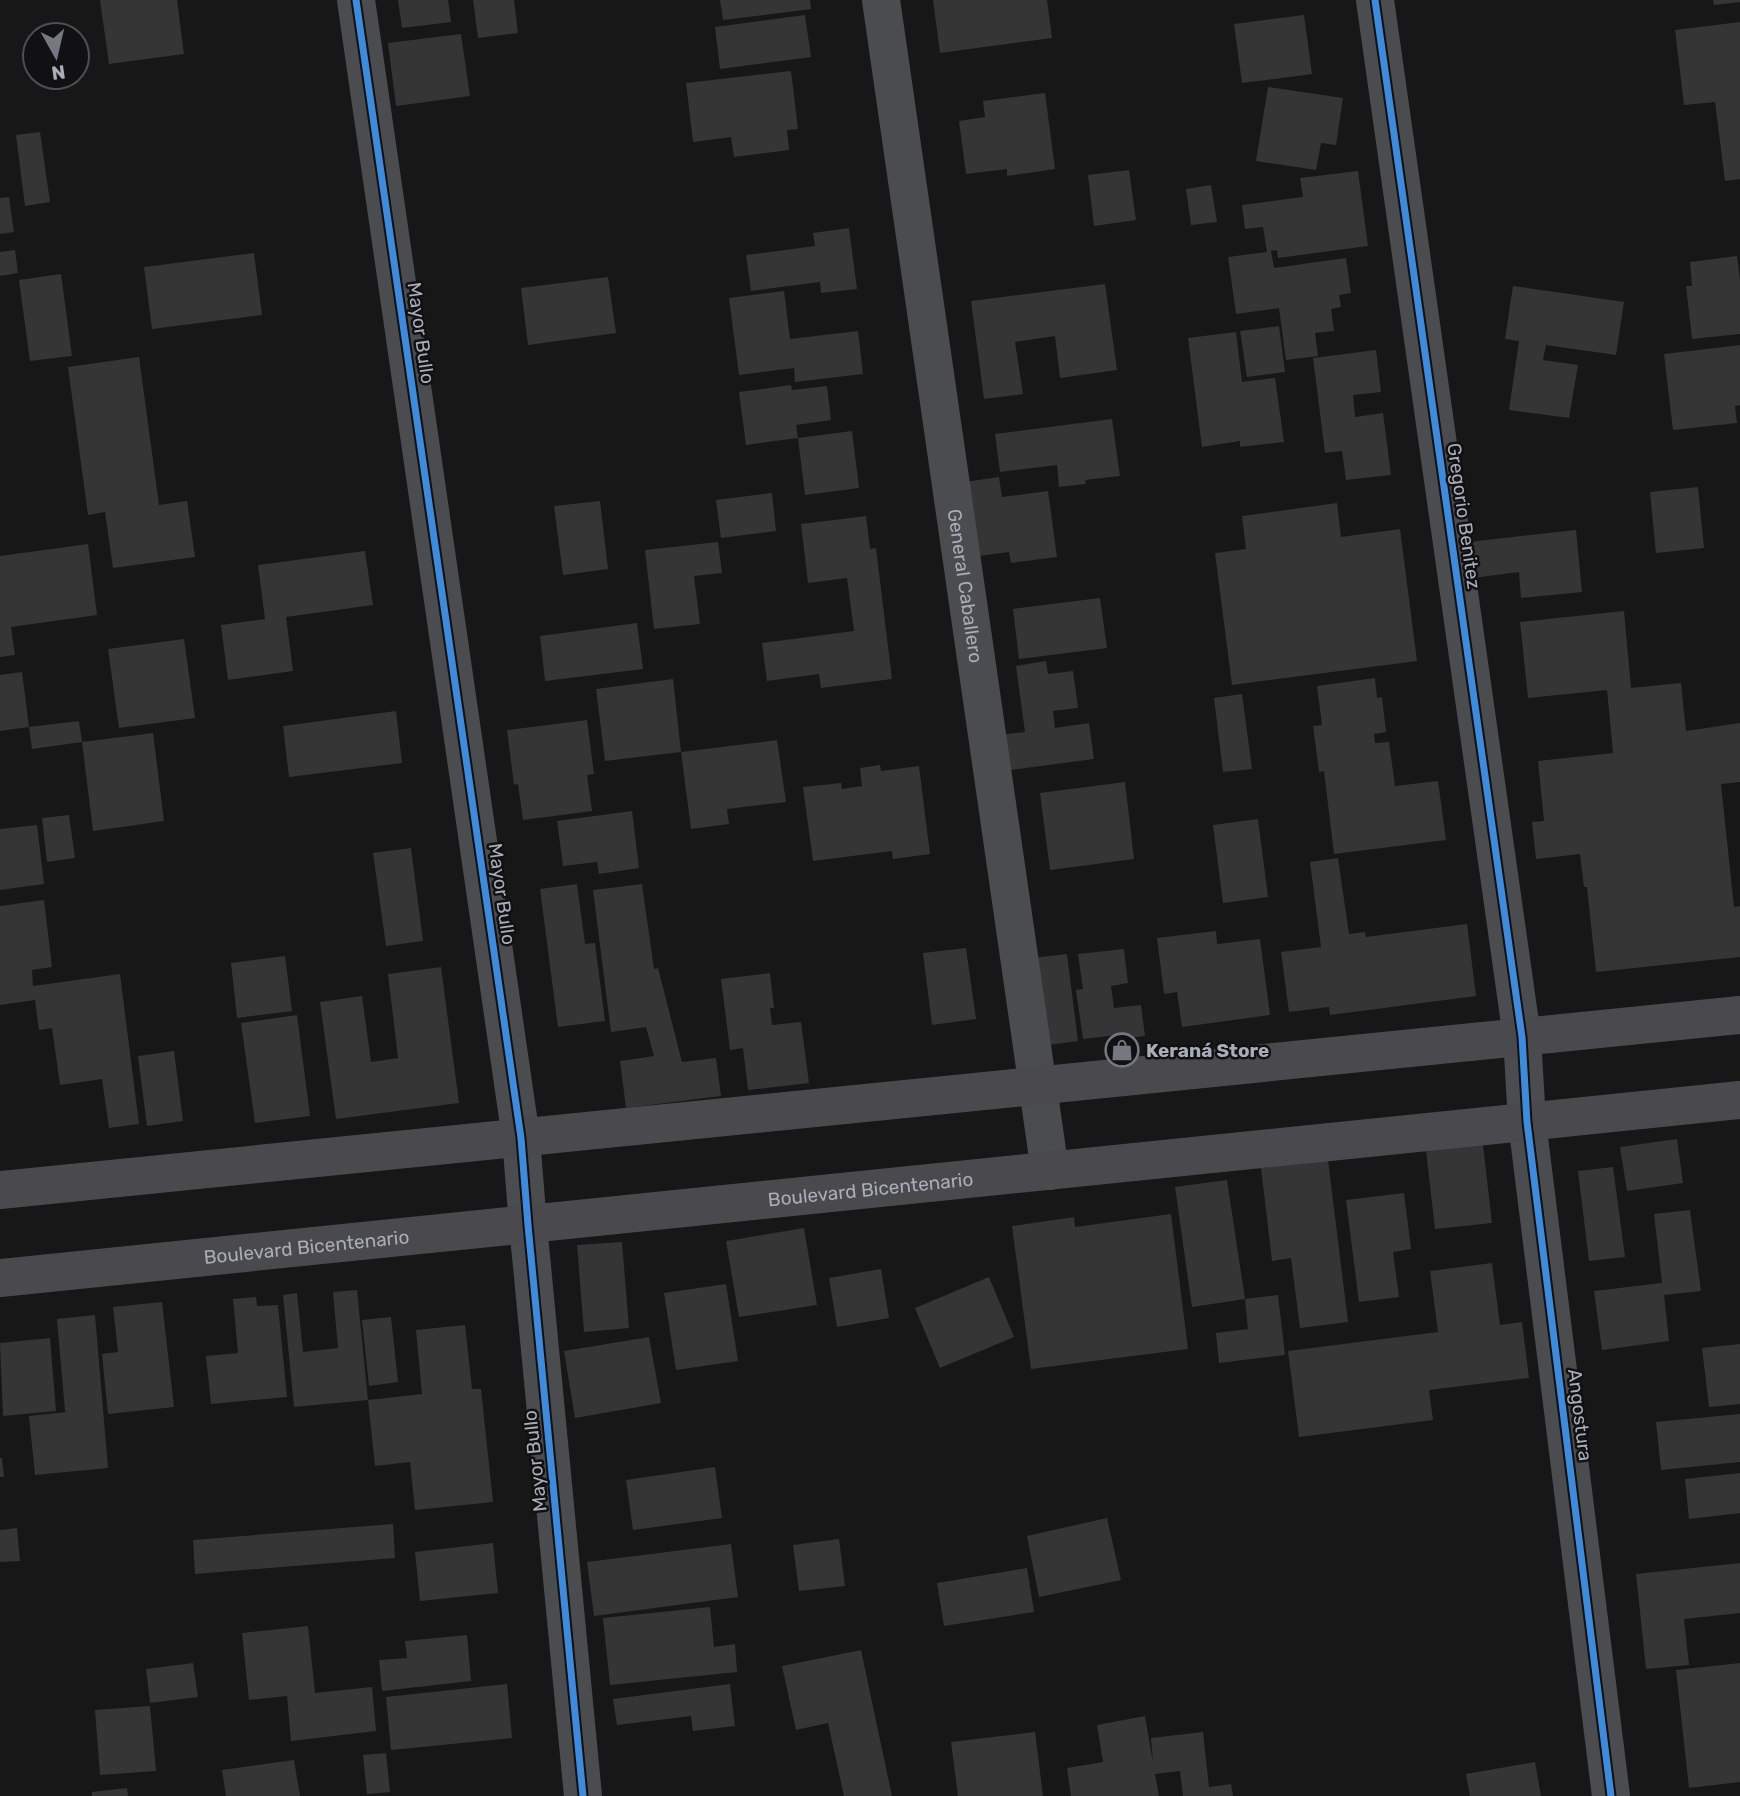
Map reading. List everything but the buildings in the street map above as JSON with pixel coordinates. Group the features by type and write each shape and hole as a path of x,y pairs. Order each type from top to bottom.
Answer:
{"main road":[{"path":"0,1190 1740,1015"},
{"name":"Boulevard Bicentenario","path":"0,1278 1740,1100"}],"street":[{"name":"Mayor Bullo","path":"356,0 521,1138 583,1796"},
{"name":"General Caballero","path":"881,0 1050,1171"},
{"name":"Gregorio Benitez","path":"1375,0 1522,1037"},
{"name":"Angostura","path":"1522,1037 1527,1122 1611,1796"}],"cycle path":[{"path":"356,0 521,1138 583,1796"},
{"path":"1375,0 1522,1037 1527,1122 1611,1796"}],"place":[{"name":"Keraná Store","path":"1122,1050"}]}
